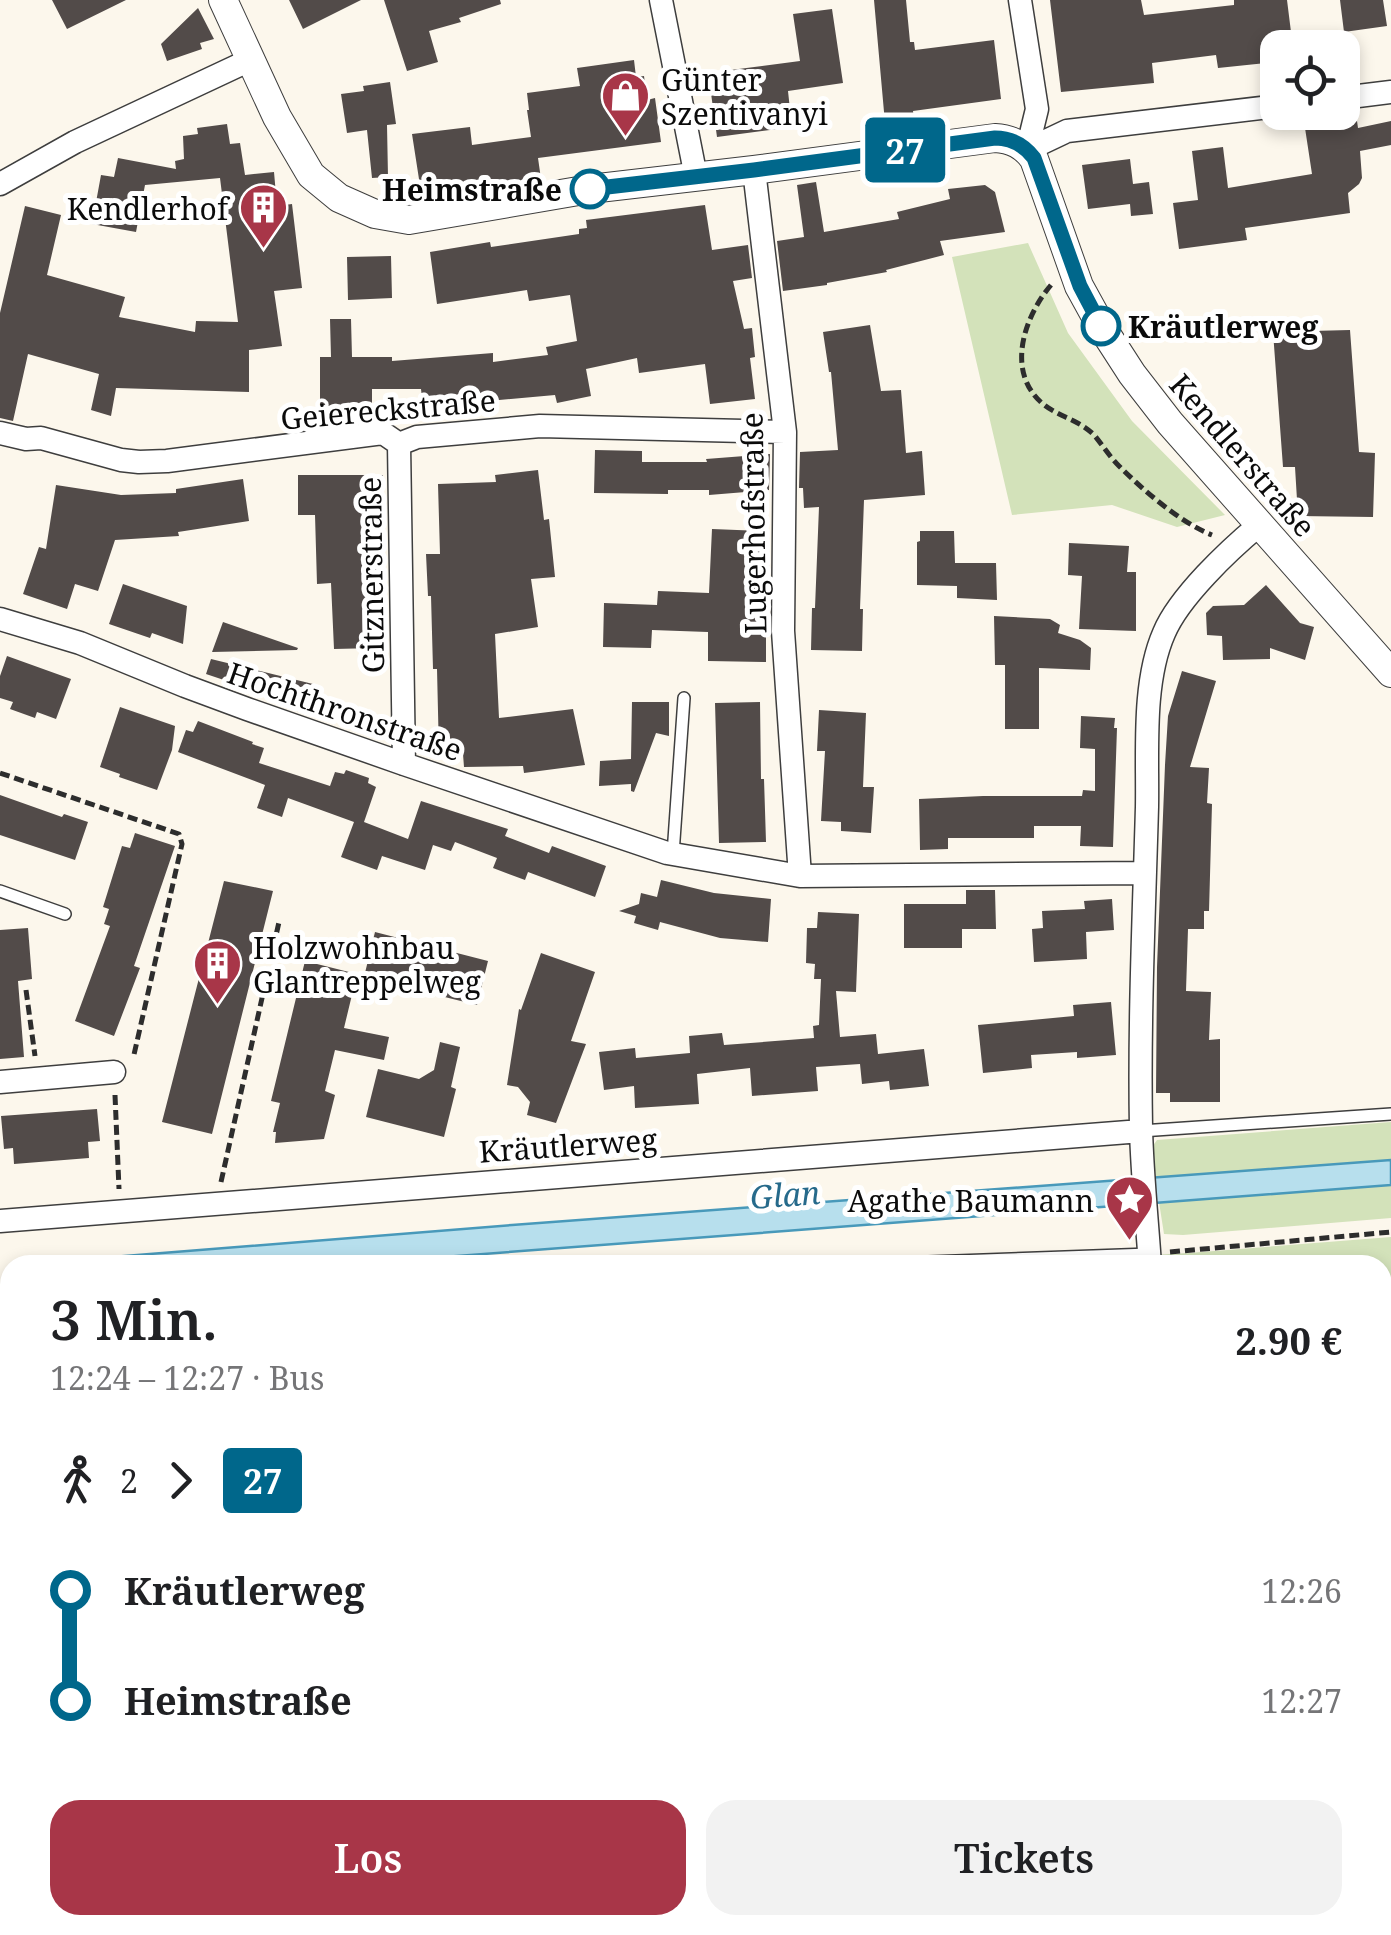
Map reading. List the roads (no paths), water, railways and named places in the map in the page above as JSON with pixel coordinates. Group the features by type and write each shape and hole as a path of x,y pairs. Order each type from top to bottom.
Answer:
{"street":[{"path":"222,0 292,146 311,175 339,198 375,214 410,220 590,189 995,138 1007,138 1028,150"},
{"path":"661,0 696,177"},
{"path":"1020,0 1037,110 1028,150"},
{"path":"0,184 75,142 250,60"},
{"path":"1360,96 1391,92"},
{"path":"1028,150 1067,131 1260,108"},
{"name":"Kendlerstraße","path":"1028,150 1073,268 1101,326 1132,374 1170,423 1391,673"},
{"name":"Lugerhofstraße","path":"754,170 785,432 783,631 800,876"},
{"name":"Geiereckstraße","path":"0,433 41,438 89,453 140,462 382,433 399,444 418,437 540,426 785,432"},
{"name":"Gitznerstraße","path":"399,444 404,764"},
{"path":"1150,1252 1142,1138 1145,873 1155,659 1165,630 1182,605 1254,519"},
{"name":"Hochthronstraße","path":"0,619 80,643 185,686 404,764 673,854 800,876 1145,873"},
{"path":"0,1082 114,1072"},
{"name":"Kräutlerweg","path":"0,1221 1142,1138"}],"lane":[{"path":"673,854 684,698"},
{"path":"0,890 65,914"},
{"name":"Kräutlerweg","path":"1142,1138 1391,1114"},
{"path":"1080,1255 1150,1252"}],"water":[{"path":"1391,1160 1391,1185 470,1255 137,1255"}],"place":[{"name":"Günter Szentivanyi","path":"626,138"},
{"name":"Heimstraße","path":"590,189"},
{"name":"Kendlerhof","path":"263,250"},
{"name":"Kräutlerweg","path":"1101,326"},
{"name":"Holzwohnbau Glantreppelweg","path":"218,1006"},
{"name":"Agathe Baumann","path":"1129,1242"}],"water label":[{"name":"Glan","path":"785,1194"}]}
